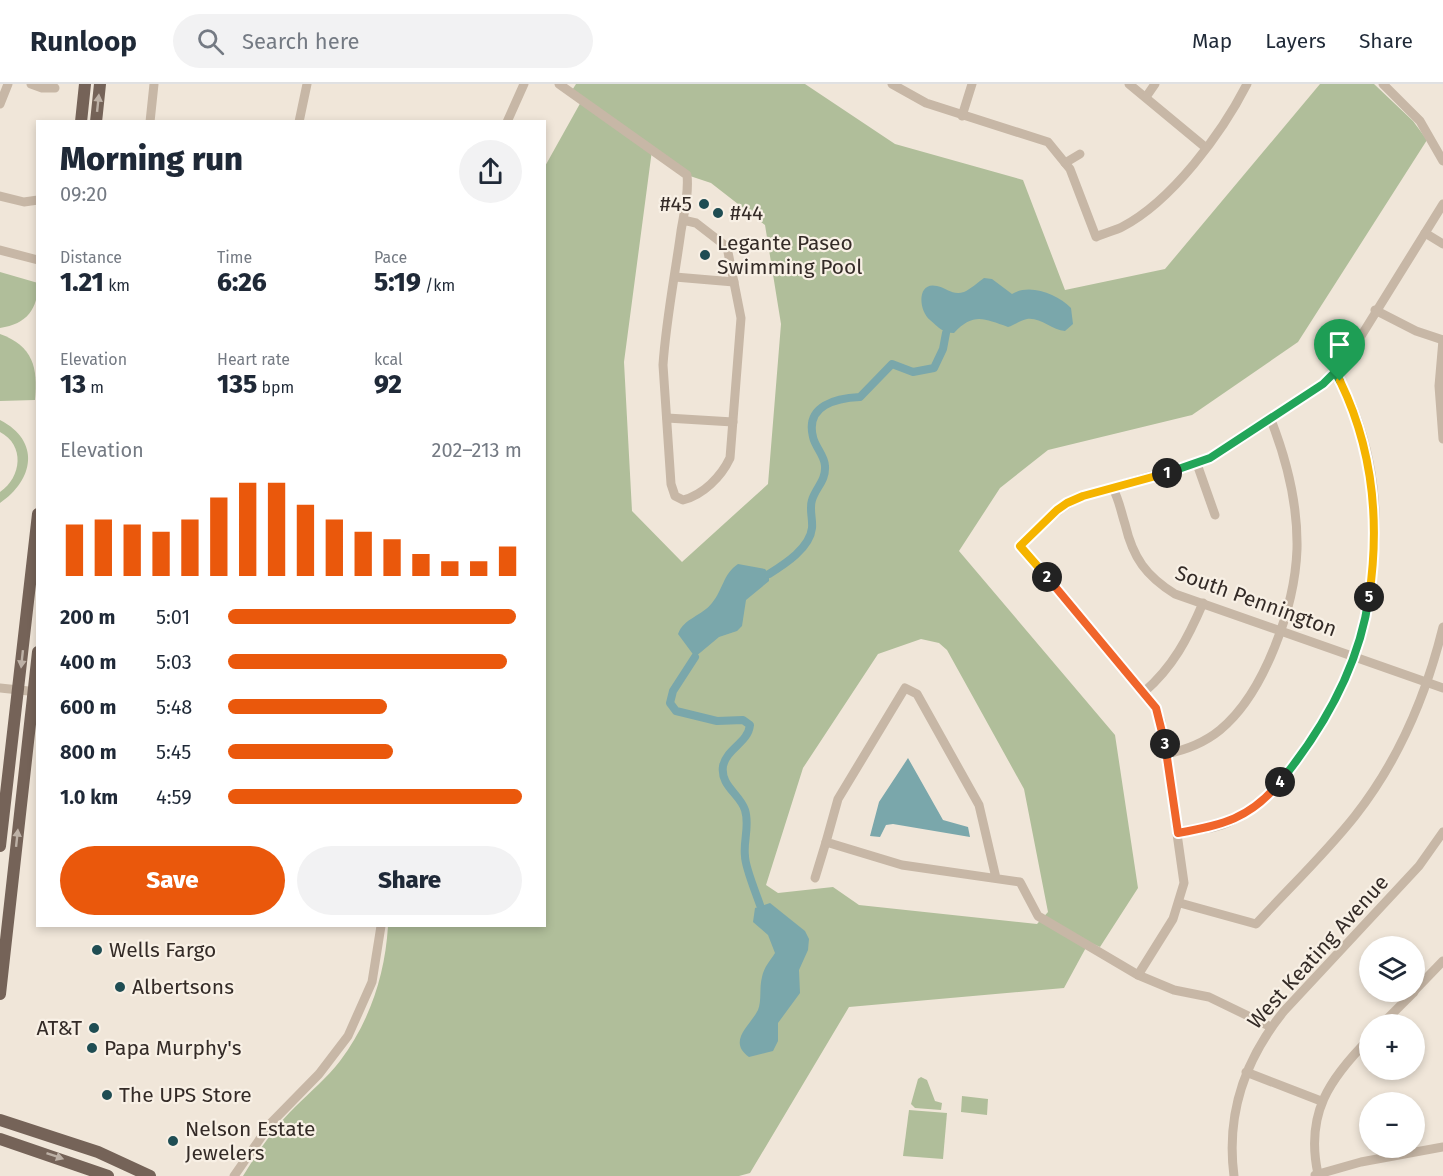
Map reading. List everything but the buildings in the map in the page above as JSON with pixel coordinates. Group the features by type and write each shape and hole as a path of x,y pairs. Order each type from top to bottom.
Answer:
{"main road":[{"path":"81,120 85,84"},
{"path":"96,120 100,84"},
{"path":"0,846 36,532"},
{"path":"0,994 35,692"},
{"path":"0,1120 98,1152 150,1176"},
{"path":"0,1139 108,1176"}],"street":[{"path":"0,104 8,84"},
{"path":"31,84 42,88 55,88"},
{"path":"150,120 154,84"},
{"path":"299,120 307,84"},
{"path":"508,120 524,84"},
{"path":"560,84 687,176 688,185 683,220 675,277 663,365 671,484 675,496 683,500 695,497 723,472 730,458 741,318 727,247 696,223 683,220"},
{"path":"892,84 926,104 1047,142 1065,163 1096,237 1122,227 1170,190 1237,104 1248,84"},
{"path":"962,116 972,84"},
{"path":"1129,84 1205,147"},
{"path":"1146,97 1155,84"},
{"path":"1383,84 1419,122 1443,161"},
{"path":"1065,163 1080,154"},
{"path":"0,196 24,202 36,200"},
{"path":"1138,975 1173,920 1180,903 1184,883 1161,721 1156,708 1144,692 1020,546 1062,507 1083,496 1197,464 1271,420 1323,384 1353,349 1375,310 1443,204"},
{"path":"1425,233 1443,244"},
{"path":"0,249 36,259"},
{"path":"675,277 734,282"},
{"path":"1375,310 1416,331 1443,340 1439,386 1443,439"},
{"path":"1178,833 1225,825 1253,809 1277,786 1303,755 1331,710 1354,657 1367,610 1372,574 1373,498 1367,456 1355,412 1335,372"},
{"path":"667,418 733,422"},
{"path":"1166,754 1196,746 1220,729 1244,703 1265,667 1280,630 1290,594 1297,549 1295,515 1286,459 1271,420"},
{"path":"1197,464 1215,515"},
{"name":"South Pennington","path":"1113,489 1128,538 1139,562 1154,580 1175,594 1443,688"},
{"path":"1144,692 1172,664 1190,636 1203,603"},
{"path":"1180,903 1256,924 1355,816 1394,758 1429,683 1443,627"},
{"path":"0,688 35,692"},
{"path":"814,878 838,799 905,688 917,694 980,805 996,878"},
{"name":"West Keating Avenue","path":"1234,1176 1233,1123 1246,1072 1271,1027 1419,866 1443,832"},
{"path":"826,842 902,865 1020,882 1032,909 1074,941 1084,943 1138,975 1174,990 1209,997 1271,1027"},
{"path":"234,1176 271,1123 319,1074 348,1036 372,982 381,927"},
{"path":"1425,980 1443,961"},
{"path":"1392,1014 1403,1002"},
{"path":"1359,1050 1334,1078 1321,1101 1314,1130 1315,1175 1379,1158"},
{"path":"1246,1072 1321,1101"},
{"path":"1425,1148 1443,1147"}],"green space":[{"path":"576,84 805,84 895,144 1023,180 1065,290 1165,269 1320,84 1374,84 1413,121 1427,140 1298,342 1192,415 1048,450 1000,488 959,551 1115,735 1138,888 1100,947 1089,942 1064,988 849,1007 750,1173 739,1176 243,1176 274,1131 335,1067 351,1046 374,997 383,962 388,927 546,927 546,164 582,100 571,92","holes":["652,150 687,175 711,183 765,225 781,324 768,484 682,562 632,511 624,362","921,639 939,643 947,650 1024,789 1048,912 1037,924 859,905 833,887 778,893 766,885 803,768 878,654"]},
{"path":"0,272 36,282 36,300 29,314 17,323 0,328"},
{"path":"0,334 20,345 31,359 35,377 35,400 0,401"},
{"path":"0,420 22,439 27,449 28,461 26,472 20,483 0,503 0,492 13,478 18,461 14,445 0,432"},
{"path":"921,1077 927,1080 935,1101 942,1103 941,1110 915,1108 911,1104 918,1079"},
{"path":"962,1096 988,1099 987,1115 961,1112"},
{"path":"909,1110 947,1113 943,1159 903,1156"}],"water":[{"path":"984,278 992,279 1012,294 1035,290 1058,298 1071,308 1073,324 1065,331 1032,319 1008,327 980,319 968,322 954,333 941,329 923,310 922,297 926,288 937,286 960,293"},
{"path":"738,564 765,569 769,574 769,581 746,600 742,626 737,631 719,637 695,657 678,634 684,624 712,603 729,572"},
{"path":"908,758 943,820 968,827 970,837 893,824 886,825 880,837 870,836 879,802"},
{"path":"770,903 805,931 809,939 808,950 799,970 800,993 778,1023 778,1041 773,1051 749,1057 740,1045 740,1039 758,1010 763,973 775,953 768,935 753,922 755,908"}],"waterway":[{"path":"769,574 796,555 810,535 811,503 825,471 825,462 813,437 812,426 818,411 833,402 860,397 892,364 913,372 934,368 943,349 946,333"},
{"path":"695,657 673,691 670,703 676,711 717,721 743,720 750,725 746,736 725,760 723,773 724,779 745,810 747,822 745,861 760,905"}],"place":[{"name":"#45","path":"704,204"},
{"name":"#44","path":"718,213"},
{"name":"Legante Paseo Swimming Pool","path":"705,255"},
{"name":"Wells Fargo","path":"97,950"},
{"name":"Albertsons","path":"120,987"},
{"name":"AT&T","path":"94,1028"},
{"name":"Papa Murphy's","path":"92,1048"},
{"name":"The UPS Store","path":"107,1095"},
{"name":"Nelson Estate Jewelers","path":"173,1141"}],"route":[{"path":"1335,372 1340,381 1355,412 1367,456 1373,498 1372,574 1367,610 1354,657 1331,710 1303,755 1277,786 1253,809 1225,825 1178,833 1161,721 1156,708 1020,546 1067,503 1083,496 1197,464 1271,420 1323,384 1335,372"}]}
